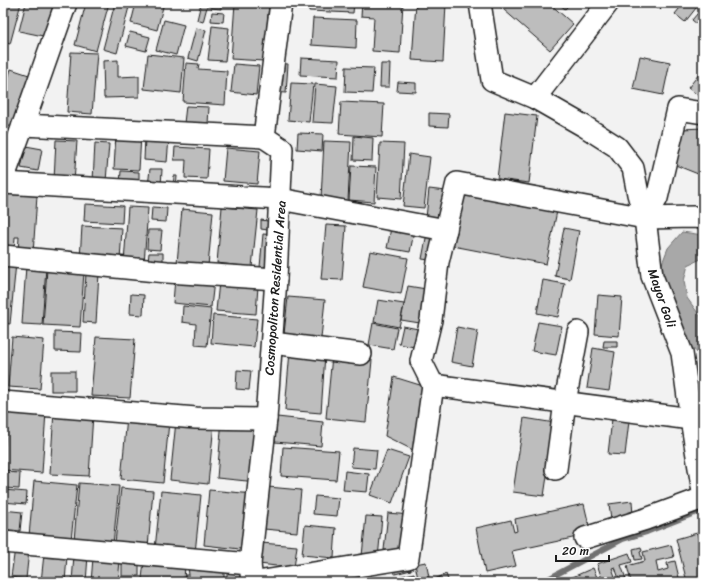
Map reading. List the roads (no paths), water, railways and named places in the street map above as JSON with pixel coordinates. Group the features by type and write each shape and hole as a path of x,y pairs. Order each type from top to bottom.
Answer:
{"street":[{"path":"66,3 3,181 280,198 446,230"},
{"path":"23,125 264,137 281,3"},
{"name":"Mayor Goli","path":"480,3 492,80 535,98 584,126 617,147 633,168 638,194 645,218 652,276 682,353 703,492"},
{"path":"535,98 608,3"},
{"path":"645,218 657,198 678,109 703,113"},
{"name":"Cosmopoliton Residential Area","path":"253,576 272,343 282,149 264,137"},
{"path":"3,542 253,576 408,558 433,385 421,361 431,320 438,262 457,183 645,218 703,218"},
{"path":"3,256 167,272 276,279"},
{"path":"556,469 565,402 578,332"},
{"path":"272,343 361,354"},
{"path":"433,385 691,419"},
{"path":"3,402 196,418 266,419"},
{"path":"584,538 646,519 703,498"}],"waterway":[{"path":"542,582 623,539 647,532 703,510"}]}
